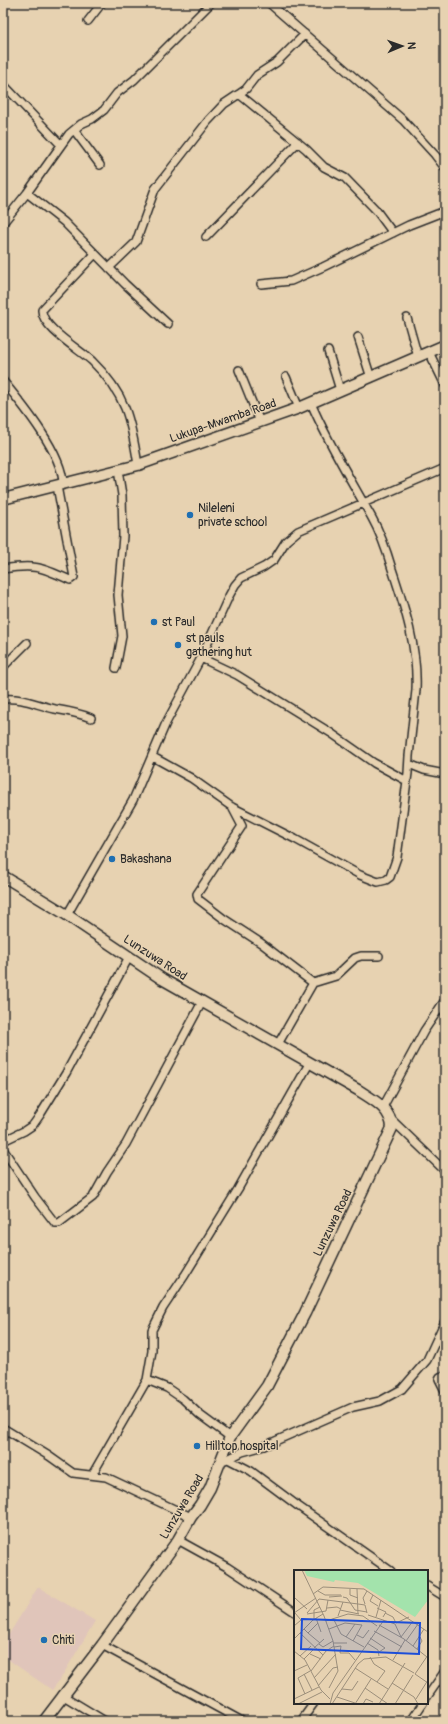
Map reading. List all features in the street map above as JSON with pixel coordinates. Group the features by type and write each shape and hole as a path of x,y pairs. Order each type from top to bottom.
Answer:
{"street":[{"path":"88,21 102,3"},
{"path":"3,223 27,193 61,145 74,130 104,110 117,93 134,80 211,3"},
{"path":"269,3 403,120 445,168"},
{"path":"109,268 136,242 155,189 208,121 224,104 246,90 257,75 277,62 305,34"},
{"path":"3,84 61,145"},
{"path":"239,94 298,142 324,167 345,178 356,188 393,233"},
{"path":"74,130 100,165"},
{"path":"206,237 298,142"},
{"path":"27,193 64,222 125,284 168,324"},
{"path":"261,284 291,281 409,225 445,211"},
{"path":"95,254 42,310 42,314 48,324 104,374 122,399 132,427 138,465"},
{"path":"407,318 418,357"},
{"path":"358,337 371,378"},
{"name":"Lukupa-Mwamba Road","path":"3,499 138,465 299,408 445,345"},
{"path":"328,351 340,390"},
{"path":"429,352 445,385"},
{"path":"239,370 260,422"},
{"path":"286,377 299,408"},
{"path":"3,381 29,413 60,463 63,475 60,485 74,578 70,580 37,566 3,569"},
{"path":"153,757 191,778 232,807 295,839 360,875 378,882 386,880 390,877 395,867 409,764 417,674 412,636 405,607 387,552 352,480 320,425 311,403"},
{"path":"67,915 133,800 153,757 166,723 201,658 229,596 241,578 264,567 274,560 286,541 292,535 362,503 445,468"},
{"path":"116,668 122,636 118,595 123,536 122,494 118,470"},
{"path":"3,667 27,643"},
{"path":"201,658 237,675 331,733 374,763 407,781"},
{"path":"3,698 21,699 53,709 73,712 91,718"},
{"path":"409,764 424,770 445,774"},
{"path":"232,807 242,826 197,894 198,899 214,912 261,943 313,983"},
{"name":"Lunzuwa Road","path":"3,876 67,915 162,979 310,1062 383,1107 392,1120 390,1136 304,1313 267,1386 230,1437 224,1460 210,1488 178,1540 102,1645 62,1695 44,1721"},
{"path":"278,1044 313,983 336,976 355,958 361,956 378,956"},
{"path":"3,1141 29,1128 40,1115 66,1073 129,957"},
{"path":"383,1107 421,1036 445,1000"},
{"path":"3,1149 46,1213 56,1223 59,1223 87,1203 93,1197 107,1172 126,1144 202,1002"},
{"path":"92,1475 147,1380 152,1351 152,1330 163,1308 186,1275 238,1189 310,1062"},
{"path":"392,1120 445,1170"},
{"path":"224,1460 242,1452 264,1446 354,1407 380,1401 402,1389 427,1360 445,1321"},
{"path":"445,1375 439,1379 445,1391"},
{"path":"147,1380 167,1388 230,1437"},
{"path":"3,1428 49,1456 73,1473 92,1475 116,1481 150,1499 192,1516"},
{"path":"224,1460 251,1471 298,1506 391,1570"},
{"path":"178,1540 227,1567 294,1611"},
{"path":"428,1587 445,1597"},
{"path":"102,1645 242,1721"},
{"path":"428,1696 445,1671"},
{"path":"62,1695 105,1721"},
{"path":"301,1721 313,1704"},
{"path":"411,1721 422,1704"}],"shaded area":[{"name":"Chiti","path":"38,1587 95,1621 61,1678 52,1690 3,1656 3,1644"}],"place":[{"name":"Nileleni private school","path":"190,515"},
{"name":"st Paul","path":"154,622"},
{"name":"st pauls gathering hut","path":"178,645"},
{"name":"Bakashana","path":"112,859"},
{"name":"Hilltop hospital","path":"197,1446"},
{"name":"Chiti","path":"44,1640"}]}
